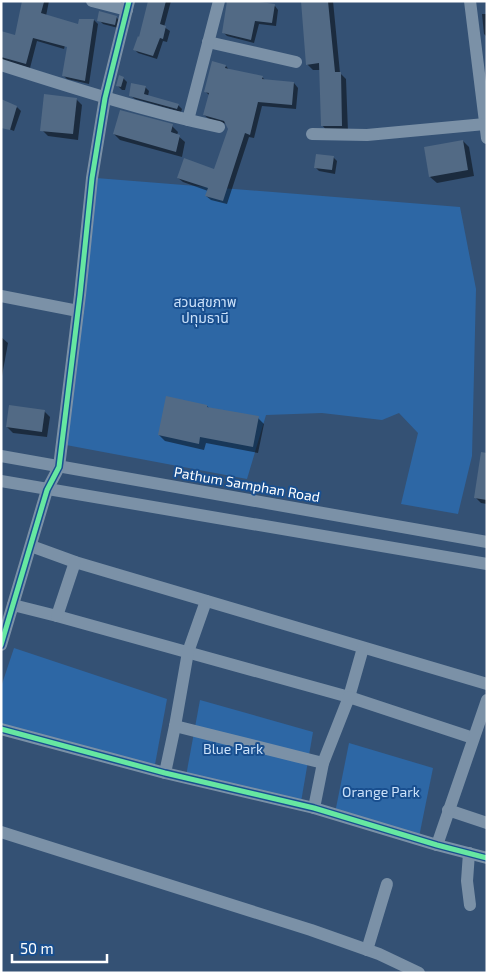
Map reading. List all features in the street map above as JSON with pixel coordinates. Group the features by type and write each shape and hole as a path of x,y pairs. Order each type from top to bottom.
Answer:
{"street":[{"path":"1,645 47,490 59,467 92,178 105,98 128,6 92,1"},
{"path":"188,120 219,1"},
{"path":"470,1 487,138"},
{"path":"208,42 296,62"},
{"path":"1,65 105,98 219,127"},
{"path":"312,134 367,134 485,124"},
{"path":"1,296 78,311"},
{"name":"Pathum Samphan Road","path":"1,456 487,542"},
{"path":"1,481 487,564"},
{"path":"31,546 75,562 487,684"},
{"path":"57,616 75,562"},
{"path":"165,773 188,652 206,601"},
{"path":"13,605 349,697 473,738"},
{"path":"314,808 323,763 349,697 363,648"},
{"path":"436,845 487,700"},
{"path":"175,726 323,763"},
{"path":"1,729 165,773 314,808 436,845 487,858"},
{"path":"448,810 487,823"},
{"path":"1,832 311,930 367,950 419,973"},
{"path":"469,853 467,881 470,904"},
{"path":"367,950 387,884"}],"green space":[{"name":"สวนสุขภาพ ปทุมธานี","path":"96,178 460,207 476,289 472,456 458,514 401,504 418,433 399,413 382,420 322,413 266,415 247,479 66,445"},
{"path":"14,648 167,699 154,770 1,724 1,687"},
{"name":"Blue Park","path":"200,700 313,732 301,802 186,776"},
{"name":"Orange Park","path":"349,743 433,768 419,837 334,818"}],"building":[{"path":"22,1 44,2 41,13 78,24 79,19 94,19 85,81 62,76 67,47 33,38 26,64 1,57 1,31 15,35"},
{"path":"148,1 166,1 160,24 166,26 163,39 160,38 153,56 133,50 139,37"},
{"path":"227,1 253,1 275,4 272,23 255,21 251,40 222,33"},
{"path":"301,1 328,1 335,72 341,72 342,126 321,126 319,63 306,65"},
{"path":"99,11 117,16 115,25 97,21"},
{"path":"212,61 226,65 225,68 263,76 262,79 294,82 292,105 258,102 250,135 245,133 223,201 205,196 208,188 177,178 184,158 214,169 228,129 224,121 203,115 209,93 204,92"},
{"path":"119,75 124,77 121,87 116,86"},
{"path":"131,83 146,86 144,94 179,104 177,109 129,96"},
{"path":"44,94 77,98 73,134 40,131"},
{"path":"1,99 17,106 10,130 1,128"},
{"path":"120,110 173,124 171,132 180,135 176,152 113,134"},
{"path":"463,140 468,170 429,177 424,147"},
{"path":"316,154 334,156 332,170 314,168"},
{"path":"166,396 207,405 207,407 259,416 253,447 200,437 199,444 158,435"},
{"path":"9,405 45,410 42,432 6,427"},
{"path":"481,452 487,453 487,500 474,498"}],"cycle path":[{"path":"1,645 47,490 59,467 92,178 105,98 129,1"},
{"path":"1,729 165,773 314,808 487,858"}]}
